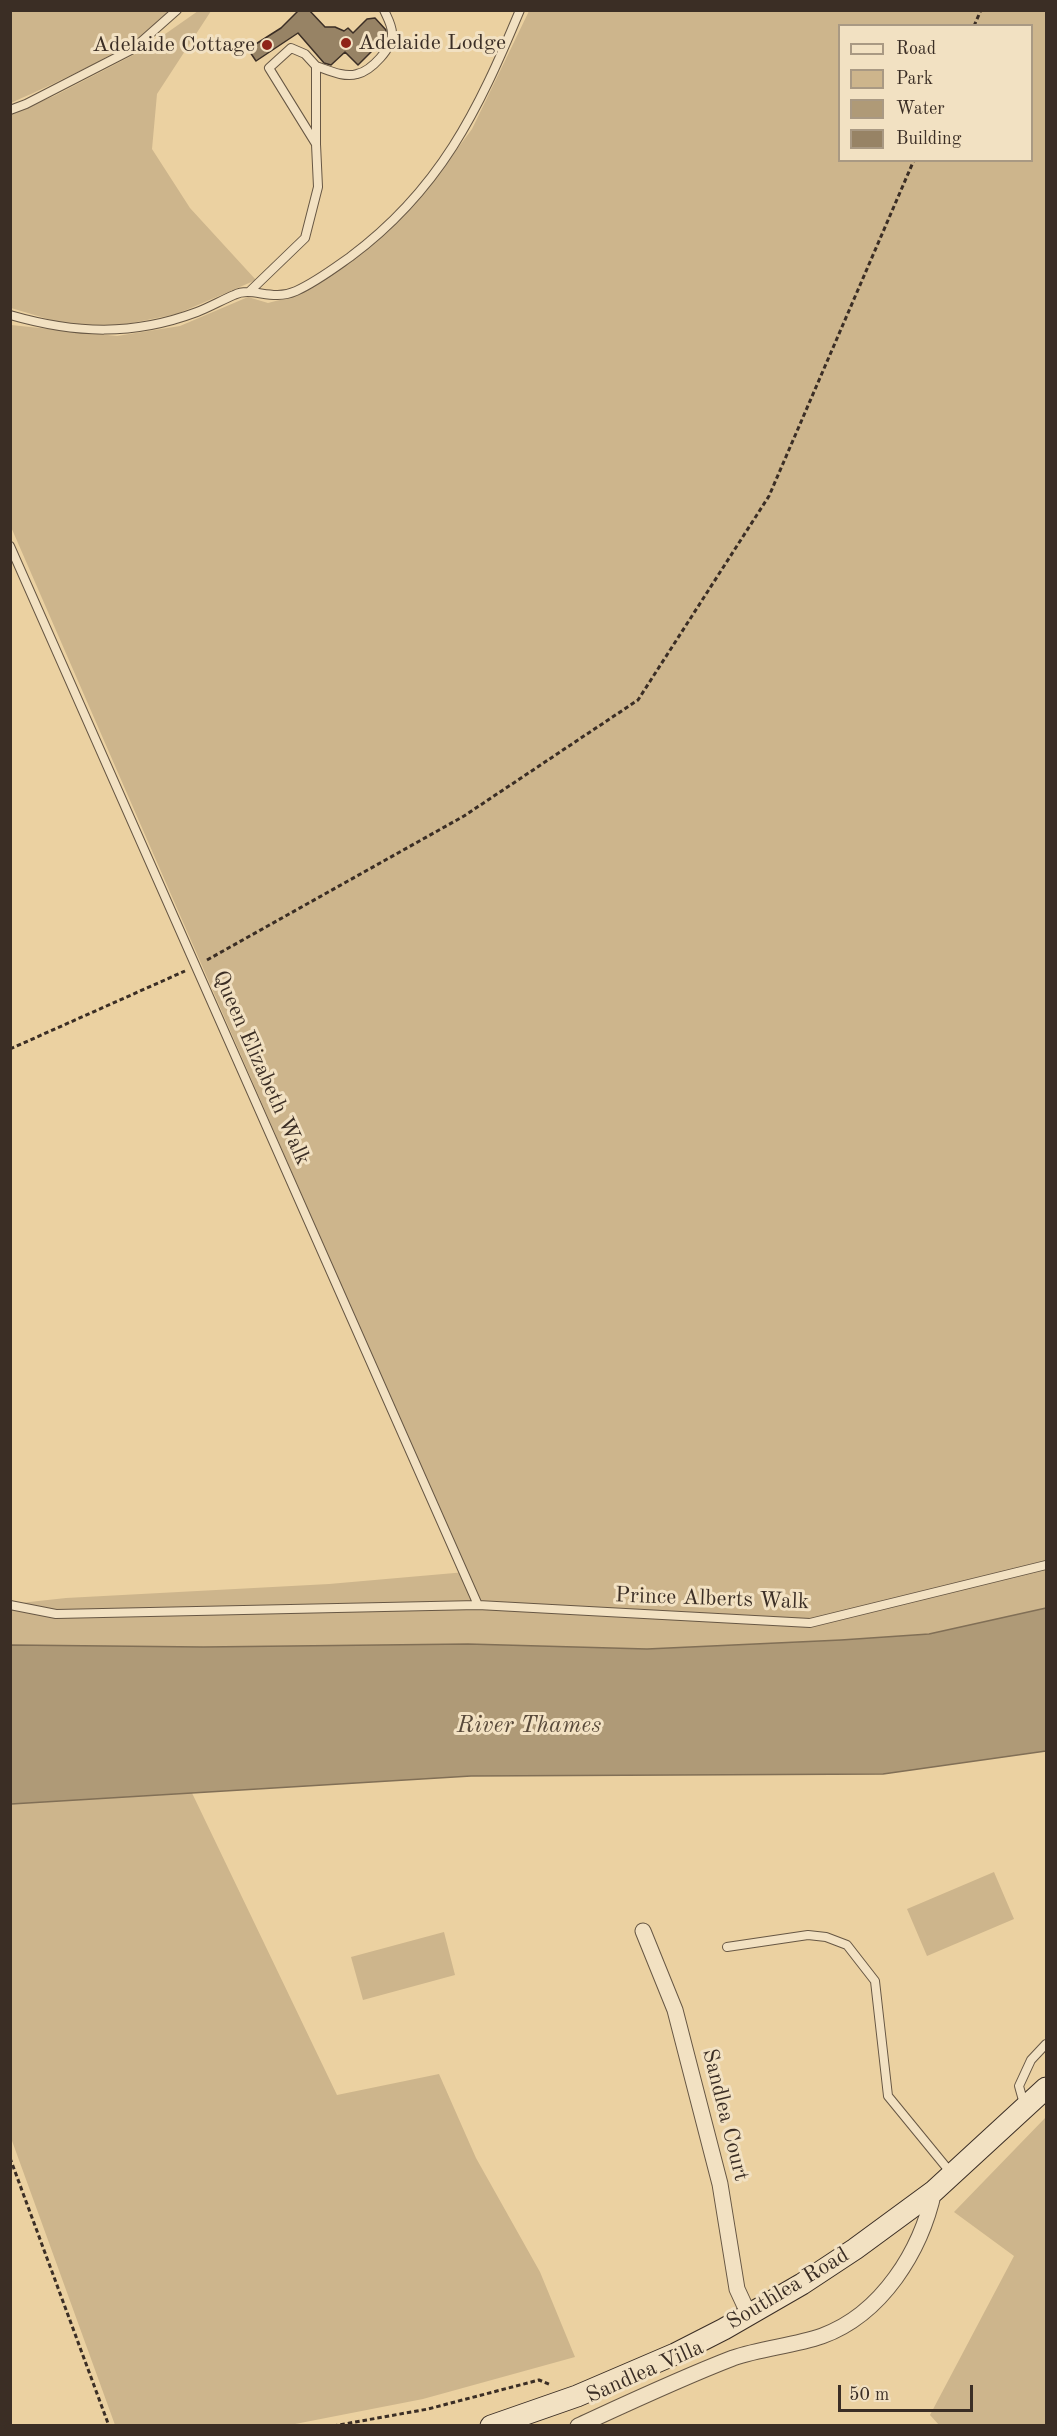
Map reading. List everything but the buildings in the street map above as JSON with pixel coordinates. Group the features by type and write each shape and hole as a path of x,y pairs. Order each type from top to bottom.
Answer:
{"main road":[{"name":"Southlea Road","path":"490,2426 577,2396 675,2354 749,2314 855,2249 934,2191 1047,2088"}],"street":[{"name":"Sandlea Court","path":"643,1931 650,1954 675,2010 720,2184 736,2289 749,2314"},
{"name":"Sandlea Villa","path":"579,2426 703,2370 748,2353 821,2336 852,2321 874,2305 913,2249 928,2219 934,2191"}],"lane":[{"path":"10,110 133,49 177,10"},
{"path":"316,144 269,68 291,48 305,54 316,66 344,75 356,75 368,70 389,45 393,34 384,10"},
{"path":"10,315 77,330 135,328 185,316 236,294 249,292 278,296 306,287 358,251 426,186 461,136 494,73 520,10"},
{"path":"249,292 305,238 318,187 316,66"},
{"name":"Queen Elizabeth Walk","path":"10,546 478,1605"},
{"name":"Prince Alberts Walk","path":"10,1605 56,1614 478,1605 810,1623 1047,1565"},
{"path":"727,1947 808,1935 826,1937 847,1946 875,1981 888,2096 951,2174"},
{"path":"1025,2108 1019,2086 1031,2060 1047,2044"}],"path":[{"path":"975,24 981,10"},
{"path":"10,1049 196,966 464,816 638,700 769,496 913,162"},
{"path":"10,2158 109,2426"},
{"path":"333,2426 428,2409 539,2380 577,2396"}],"green space":[{"path":"10,11 178,11 118,50 76,73 11,103"},
{"path":"198,11 211,11 157,94 152,149 190,208 256,280 177,314 122,325 68,325 11,308 10,114 54,96 141,51"},
{"path":"529,11 1046,11 1046,1608 929,1634 647,1649 468,1644 203,1647 11,1645 11,1604 66,1598 329,1584 466,1572 11,527 11,325 117,336 180,326 248,297 268,303 295,296 359,254 422,196 472,129"},
{"path":"192,1793 337,2095 439,2074 476,2158 540,2272 575,2357 423,2399 290,2425 115,2425 11,2138 11,1804"},
{"path":"994,1872 1014,1919 927,1956 907,1909"},
{"path":"444,1932 455,1975 363,2000 351,1957"},
{"path":"1046,2117 1046,2425 939,2425 930,2415 1014,2256 954,2212"}],"water":[{"name":"River Thames","path":"1046,1608 1046,1751 883,1774 471,1776 11,1804 11,1645 203,1647 468,1644 647,1649 929,1634"}],"place":[{"name":"Adelaide Lodge","path":"346,43"},
{"name":"Adelaide Cottage","path":"267,45"}]}
